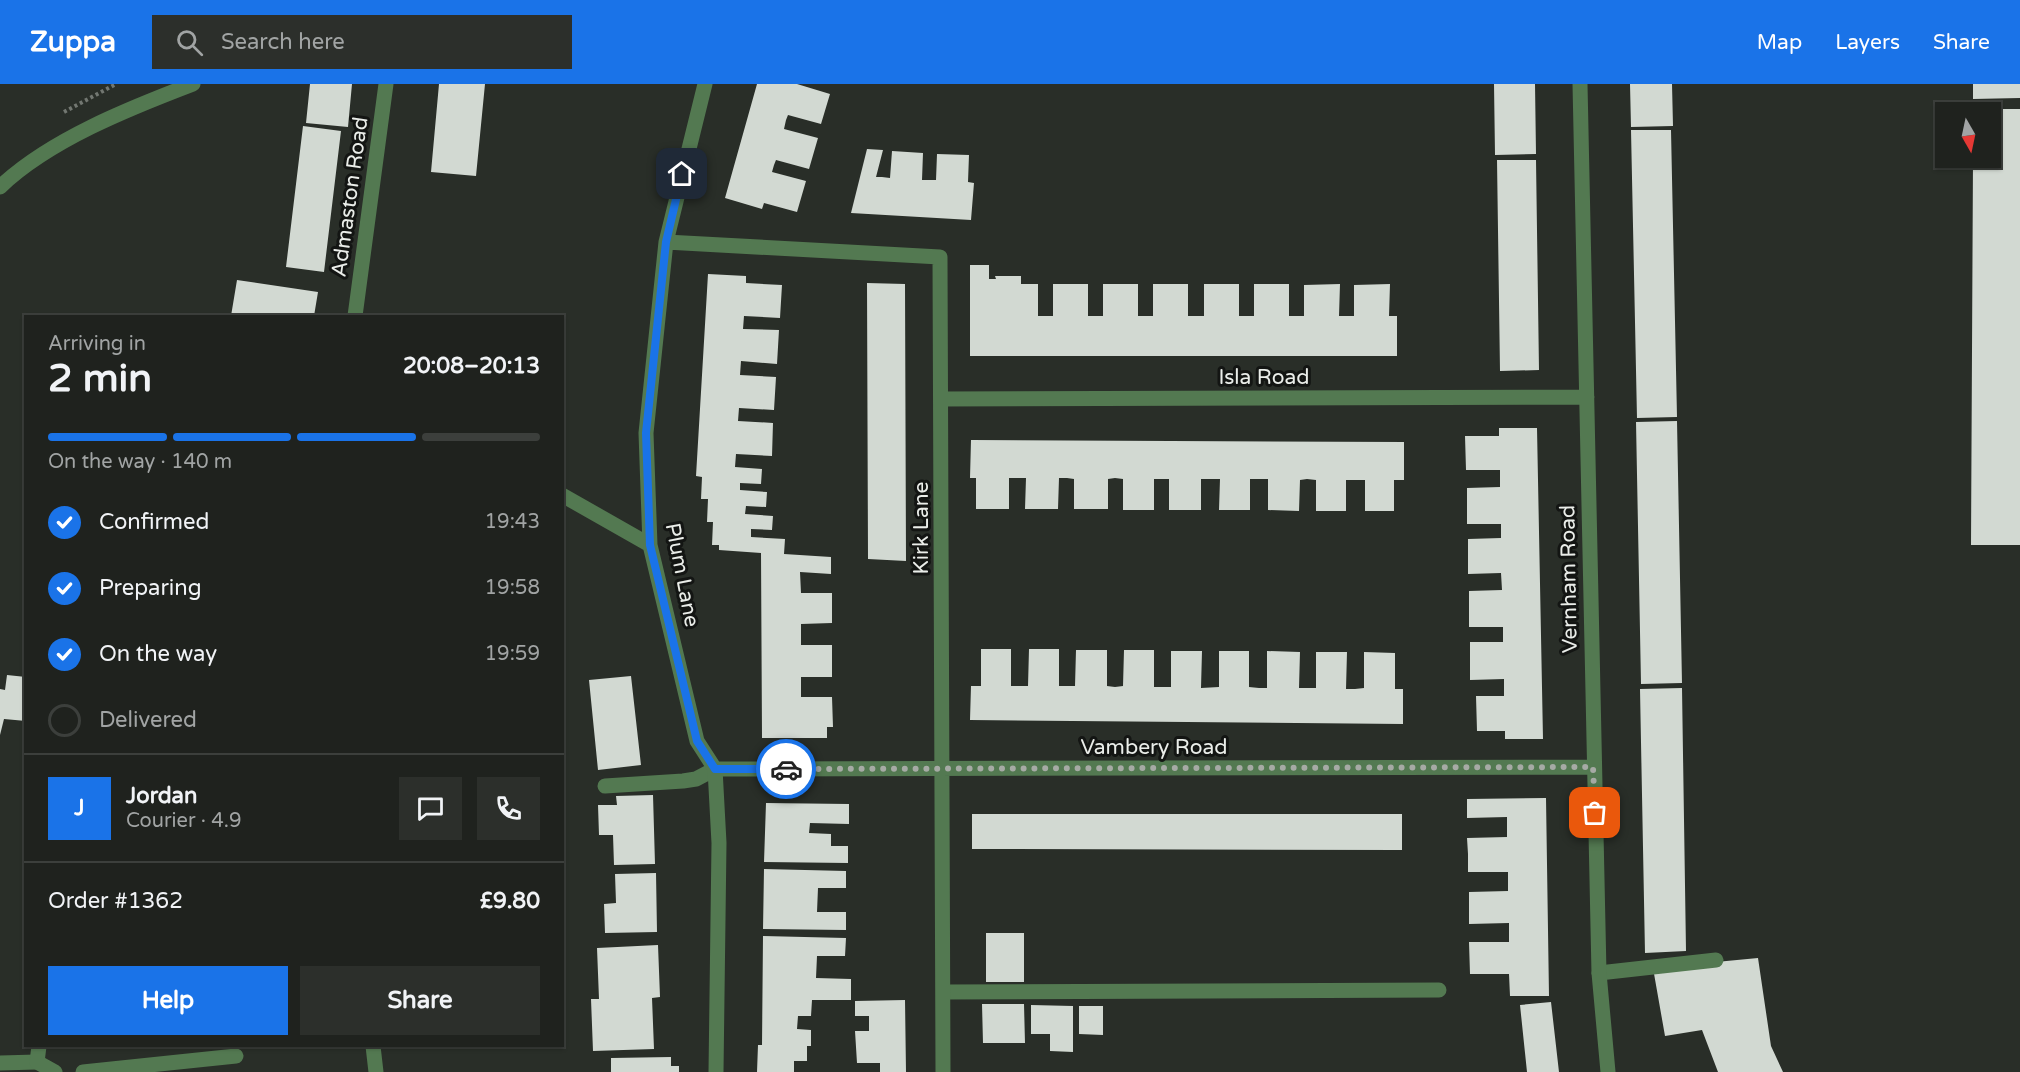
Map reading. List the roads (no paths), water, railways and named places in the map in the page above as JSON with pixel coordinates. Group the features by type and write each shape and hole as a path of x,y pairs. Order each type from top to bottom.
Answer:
{"street":[{"path":"0,187 57,144 193,84"},
{"name":"Admaston Road","path":"355,315 386,84"},
{"name":"Plum Lane","path":"705,84 666,242 646,433 650,545 697,741 715,769 719,843 716,1072"},
{"name":"Vernham Road","path":"1580,84 1593,767 1599,973 1608,1072"},
{"name":"Kirk Lane","path":"666,242 940,257 944,1072"},
{"name":"Isla Road","path":"941,399 1587,397"},
{"path":"564,496 650,545"},
{"name":"Vambery Road","path":"715,769 1593,767"},
{"path":"605,786 696,779 715,769"},
{"path":"1599,973 1716,960"},
{"path":"944,992 1439,990"},
{"path":"37,1062 39,1047"},
{"path":"373,1047 376,1072"},
{"path":"83,1072 236,1056"},
{"path":"0,1063 37,1062 55,1072"}]}
